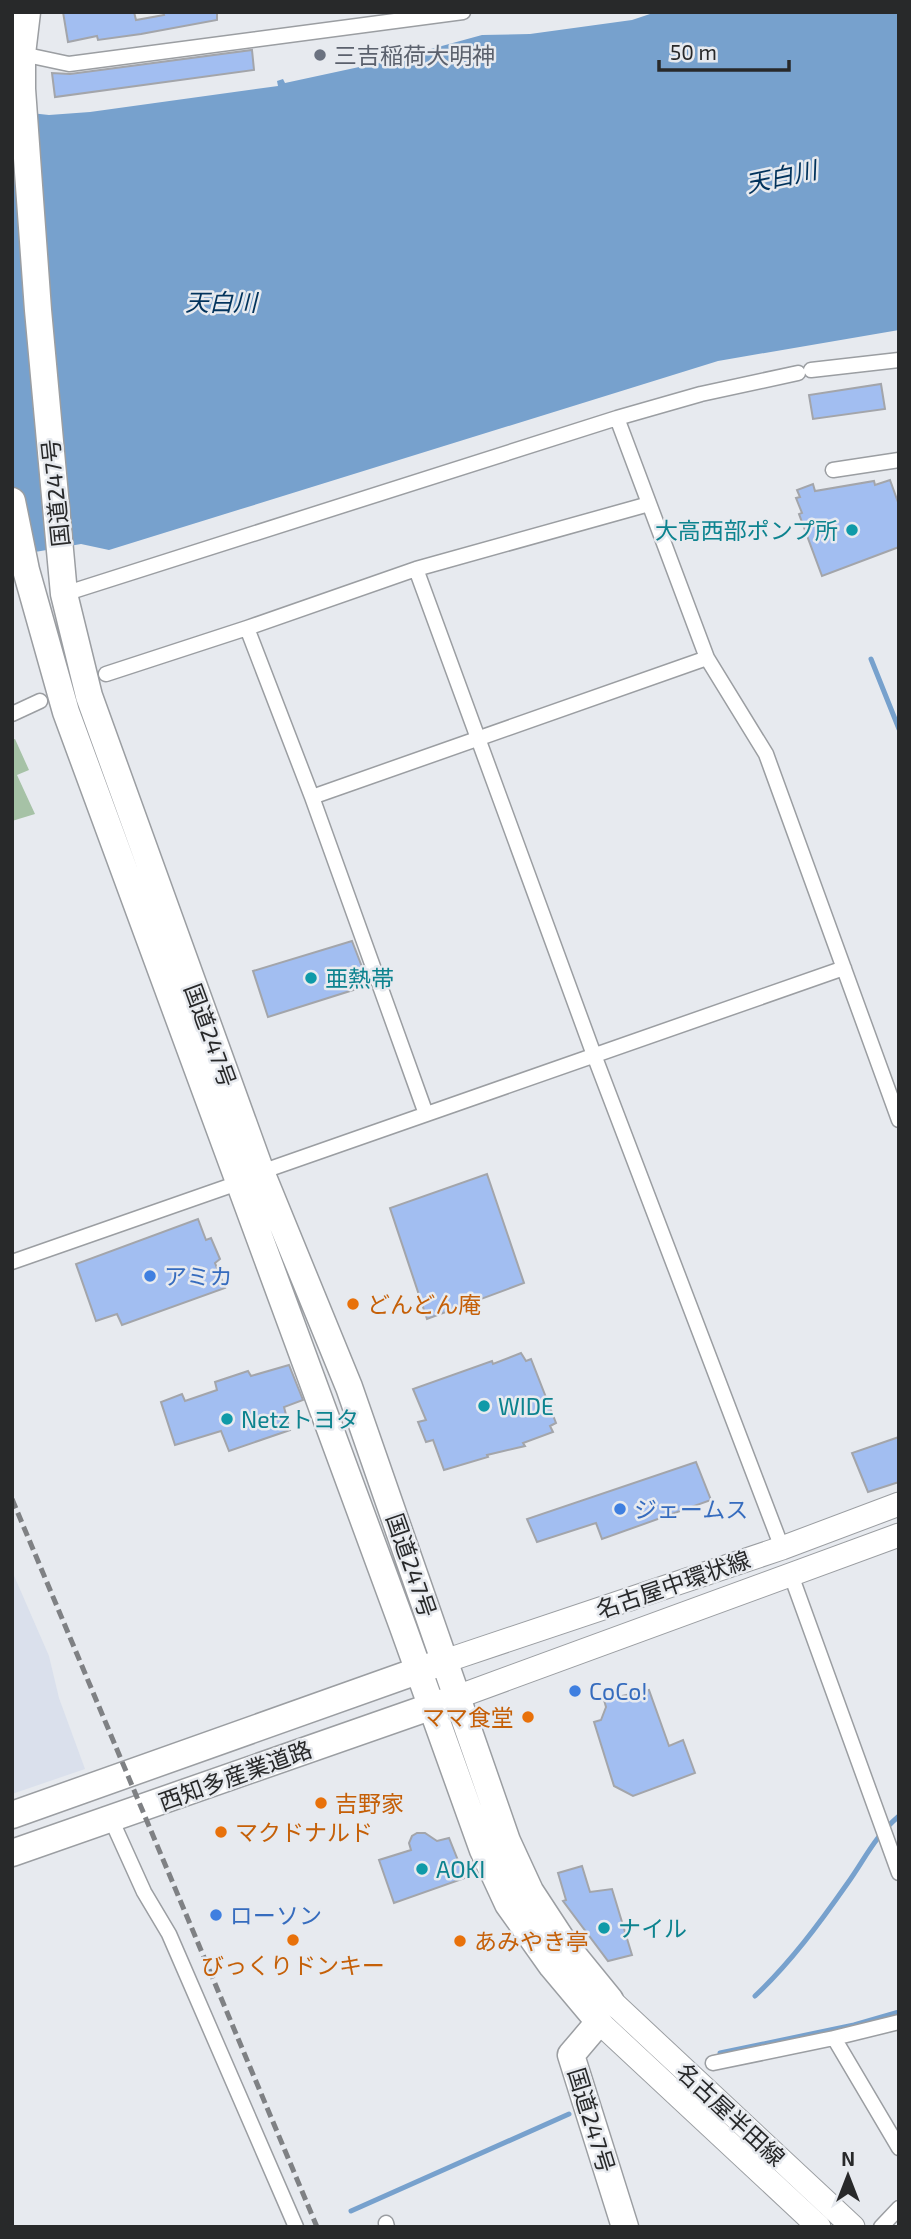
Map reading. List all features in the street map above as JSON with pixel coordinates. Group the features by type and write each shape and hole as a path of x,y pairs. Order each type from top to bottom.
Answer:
{"highway":[{"name":"国道247号","path":"27,12 22,54 22,89 40,337 64,594 89,696 250,1178 483,1850 509,1904 552,1966 604,2011"},
{"name":"国道247号","path":"12,501 23,579 66,712 250,1178 349,1387 507,1840 530,1891 604,2011"},
{"name":"西知多産業道路","path":"12,1815 446,1661"},
{"name":"西知多産業道路","path":"12,1853 457,1697"},
{"name":"国道247号","path":"604,2011 572,2055 625,2227"}],"main road":[{"name":"名古屋中環状線","path":"446,1661 782,1548 899,1504"},
{"name":"名古屋中環状線","path":"457,1697 899,1535"},
{"name":"名古屋半田線","path":"604,2011 819,2227"},
{"name":"名古屋半田線","path":"604,2011 853,2227"}],"street":[{"path":"22,54 69,64 463,12"},
{"path":"64,594 617,418 701,394 804,372 899,360"},
{"path":"617,418 707,658 766,754 899,1120"},
{"path":"833,470 899,460"},
{"path":"106,674 415,569 649,504"},
{"path":"415,569 594,1055 782,1548"},
{"path":"247,628 312,797 426,1114"},
{"path":"312,797 707,658"},
{"path":"12,714 40,701"},
{"path":"12,1262 844,968"},
{"path":"791,1575 899,1873"},
{"path":"111,1819 144,1892 169,1934 296,2227"},
{"path":"713,2063 899,2022"},
{"path":"834,2038 899,2148"},
{"path":"881,2227 899,2208"}],"shaded area":[{"path":"12,1571 49,1656 59,1698 85,1769 12,1794"}],"green space":[{"path":"15,739 29,770 17,775 35,814 12,821 12,740"}],"water":[{"name":"天白川","path":"656,12 899,12 899,330 718,361 109,550 81,544 12,556 12,111 49,115 90,112 278,86 277,81 283,79 285,83 387,61 482,35 530,34 632,20"}],"building":[{"path":"63,12 134,12 136,20 164,15 163,12 217,12 217,20 141,34 98,40 97,36 68,42"},
{"path":"252,50 254,70 55,97 52,73 70,74"},
{"path":"881,384 885,409 813,419 809,395"},
{"name":"大高西部ポンプ所","path":"890,480 899,505 899,547 822,576 799,514 802,513 796,498 800,497 797,490 813,484 815,491 874,481 875,485"},
{"name":"亜熱帯","path":"352,941 369,985 268,1017 253,971"},
{"path":"487,1174 524,1283 427,1319 390,1208"},
{"name":"アミカ","path":"198,1219 206,1240 211,1238 220,1259 215,1263 225,1288 122,1325 117,1314 96,1321 76,1264"},
{"name":"WIDE","path":"521,1353 526,1361 531,1359 556,1423 550,1426 553,1432 523,1443 525,1446 487,1455 488,1457 444,1470 433,1440 426,1442 418,1422 426,1420 413,1389"},
{"name":"Netzトヨタ","path":"289,1365 303,1400 284,1407 290,1430 229,1451 221,1431 175,1445 161,1402 182,1394 185,1401 217,1390 215,1382 248,1371 251,1376"},
{"path":"899,1437 899,1482 868,1492 852,1453"},
{"name":"ジェームス","path":"696,1462 711,1500 602,1539 596,1523 537,1542 527,1519"},
{"path":"649,1690 669,1746 683,1740 695,1773 633,1796 614,1786 594,1722 601,1720 606,1707 604,1700"},
{"name":"AOKI","path":"417,1833 425,1833 437,1841 449,1838 465,1878 394,1903 379,1860 411,1850 409,1843"},
{"name":"ナイル","path":"582,1866 590,1892 612,1889 632,1955 608,1961 563,1901 566,1900 558,1873"}],"waterway":[{"path":"871,659 899,729"},
{"path":"755,1996 804,1943 876,1840 899,1816"},
{"path":"720,2053 854,2025 899,2012"},
{"path":"351,2211 569,2114"}],"railway":[{"path":"12,1499 317,2227"}],"place":[{"name":"三吉稲荷大明神","path":"320,55"},
{"name":"大高西部ポンプ所","path":"852,530"},
{"name":"亜熱帯","path":"311,978"},
{"name":"アミカ","path":"150,1276"},
{"name":"どんどん庵","path":"353,1304"},
{"name":"WIDE","path":"484,1406"},
{"name":"Netzトヨタ","path":"227,1419"},
{"name":"ジェームス","path":"620,1509"},
{"name":"CoCo!","path":"575,1691"},
{"name":"ママ食堂","path":"528,1717"},
{"name":"吉野家","path":"321,1803"},
{"name":"マクドナルド","path":"221,1832"},
{"name":"AOKI","path":"422,1869"},
{"name":"ローソン","path":"216,1915"},
{"name":"ナイル","path":"604,1928"},
{"name":"びっくりドンキー","path":"293,1940"},
{"name":"あみやき亭","path":"460,1941"}]}
